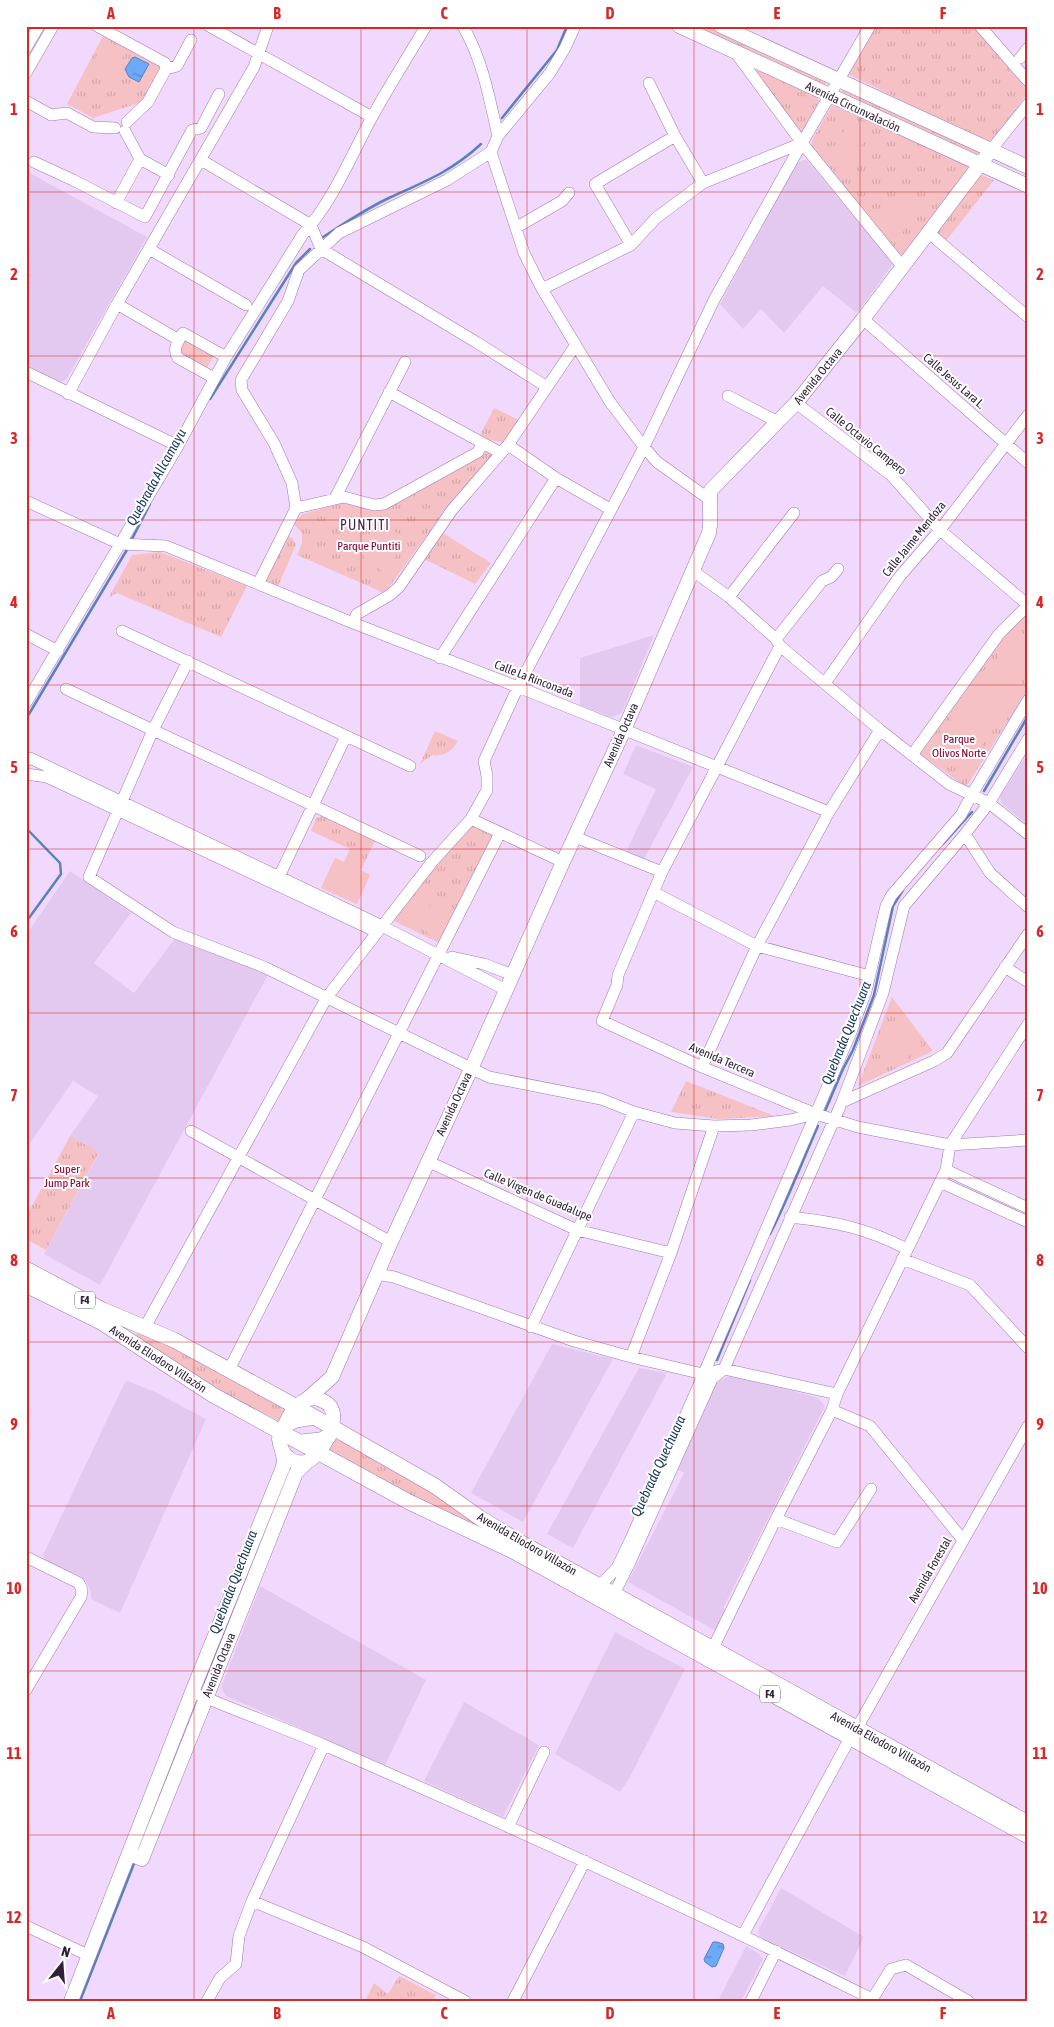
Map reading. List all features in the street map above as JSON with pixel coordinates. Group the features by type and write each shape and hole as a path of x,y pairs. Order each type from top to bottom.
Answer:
{"highway":[{"name":"Avenida Eliodoro Villazón","path":"26,1268 103,1310 174,1340 229,1370 301,1402 314,1417 434,1486 480,1518 518,1541 713,1648 1028,1836"},
{"name":"Avenida Eliodoro Villazón","path":"26,1285 101,1322 213,1394 284,1428 301,1442 409,1502 513,1551 854,1733 1028,1823"},
{"path":"284,1428 296,1420 314,1417"},
{"path":"301,1442 321,1440 332,1426"}],"main road":[{"name":"Avenida Circunvalación","path":"680,26 830,97 1028,186"},
{"name":"Avenida Circunvalación","path":"726,28 1028,167"},
{"name":"Avenida Octava","path":"332,1426 332,1376 390,1242 471,1069 624,730 693,571 711,524 709,499 711,490 796,403 991,150"},
{"name":"Avenida Octava","path":"136,1856 192,1692 283,1467 284,1459 279,1439 301,1402 332,1376"},
{"path":"301,1402 320,1399 326,1403 332,1426 320,1453"},
{"path":"282,1451 293,1461 307,1462"},
{"name":"Avenida Octava","path":"72,2001 90,1956 206,1698 296,1474 307,1462 320,1453"}],"street":[{"path":"26,48 39,26"},
{"path":"26,73 53,26"},
{"path":"26,101 51,115 67,113 93,127 123,127 148,102 166,69 165,63 96,26"},
{"path":"209,26 372,117"},
{"path":"68,394 148,249 254,67 268,26"},
{"path":"26,703 122,544 226,357 303,234 311,225 338,183 372,117 426,26"},
{"path":"463,26 476,48 498,136"},
{"path":"258,584 296,508 292,483 274,443 242,390 241,380 288,301 299,270 321,248 339,234 447,180 491,152 498,136 550,72 565,48 575,26"},
{"path":"145,1327 327,997 432,862 471,819 487,790 484,761 518,687 644,447 714,300 870,26"},
{"path":"980,26 1028,81"},
{"path":"166,69 177,66 191,40"},
{"path":"1020,58 1028,48"},
{"path":"734,52 802,143 902,266"},
{"path":"649,83 675,136 703,183"},
{"path":"34,162 145,217 192,130 201,128 219,94"},
{"path":"991,150 1028,104"},
{"path":"123,127 140,159 169,175"},
{"path":"631,245 595,184 675,136"},
{"path":"542,289 631,245 656,218 703,183 802,143"},
{"path":"491,152 524,253 542,289 610,402 657,462 709,499"},
{"path":"116,203 140,159"},
{"path":"201,160 311,225 321,248 547,387"},
{"path":"160,190 177,199"},
{"path":"517,227 562,201 568,193"},
{"path":"929,232 1028,317"},
{"path":"148,249 246,305"},
{"path":"117,304 179,340"},
{"name":"Calle Jesus Lara L.","path":"863,318 1028,463"},
{"path":"214,378 178,358 175,349 179,340 184,333 226,357"},
{"path":"353,623 357,614 390,595 399,587 452,510 505,449 575,346"},
{"path":"335,498 405,362"},
{"path":"28,376 178,446"},
{"path":"389,392 482,444 505,449 610,510"},
{"path":"728,396 778,422"},
{"name":"Calle Octavio Campero","path":"796,403 890,475 940,530 1028,605"},
{"name":"Calle Jaime Mendoza","path":"825,683 900,576 940,530 1028,415"},
{"path":"296,508 344,497 374,505 384,504 478,452 482,444"},
{"path":"440,658 556,478"},
{"name":"Calle La Rinconada","path":"26,501 122,544 166,546 440,658 518,687 829,812"},
{"path":"729,597 794,513"},
{"path":"838,569 831,577 822,582 778,643 653,892 757,946 870,976"},
{"path":"693,571 729,597 778,643 880,730 949,784 988,803 1028,834"},
{"path":"912,755 999,634 1028,605"},
{"path":"122,631 410,766"},
{"path":"26,634 58,651"},
{"path":"188,661 153,730 90,877 172,932 264,967 489,1077 601,1100 634,1112 675,1123 714,1126 751,1125 790,1120 816,1114"},
{"path":"66,689 420,856"},
{"path":"599,1586 617,1568 851,1032 870,976 890,896 962,815 971,796 1028,700"},
{"path":"702,1067 757,946 829,812 880,730"},
{"path":"277,881 346,736"},
{"path":"614,1594 712,1379 724,1369 832,1120 842,1102 883,993 904,906 965,834 988,803 1028,740"},
{"path":"26,761 30,758 120,806 379,929 438,954 506,990"},
{"path":"26,774 46,777 120,806"},
{"path":"471,819 563,862"},
{"path":"229,1370 500,833"},
{"path":"965,834 990,874 1028,907"},
{"path":"575,837 662,872"},
{"name":"Avenida Tercera","path":"653,892 618,975 617,985 602,1021 702,1067 832,1120 950,1145 1028,1140"},
{"path":"842,1102 934,1061 947,1053 1028,934"},
{"path":"438,954 484,964 513,976"},
{"path":"1004,968 1028,982"},
{"path":"713,1648 832,1410 837,1394 946,1170 950,1145 1028,1024"},
{"path":"531,1326 634,1112"},
{"path":"631,1357 671,1253 714,1126"},
{"path":"191,1131 390,1242"},
{"name":"Calle Virgen de Guadalupe","path":"427,1161 577,1230 671,1253"},
{"path":"946,1170 1028,1208"},
{"path":"940,1182 1028,1222"},
{"path":"790,1217 840,1223 884,1237 905,1254 970,1285 1028,1348"},
{"path":"376,1274 394,1277 574,1341 631,1357 703,1374 724,1369 837,1394"},
{"path":"832,1410 870,1426 963,1540"},
{"name":"Avenida Forestal","path":"743,1935 854,1733 1028,1426"},
{"path":"776,1519 837,1542 871,1488"},
{"path":"26,1557 79,1583 82,1590 81,1597 26,1690"},
{"path":"192,1692 324,1746 585,1861 776,1951 871,2000 891,1969 906,1965 968,2001"},
{"path":"208,2001 220,1978 236,1964 239,1936 252,1901 324,1746"},
{"path":"508,1827 544,1752"},
{"path":"513,2001 585,1861"},
{"path":"252,1901 363,1947 465,2001"},
{"path":"26,1926 90,1956"},
{"path":"750,2001 776,1951"}],"shaded area":[{"path":"807,160 893,264 857,313 823,286 784,333 761,309 743,329 720,304 798,162"},
{"path":"26,171 147,237 66,380 59,383 26,366"},
{"path":"654,635 622,713 611,717 580,705 580,658"},
{"path":"636,745 693,767 644,859 626,852 656,789 623,774"},
{"path":"1028,753 1028,825 1002,804 1000,797"},
{"path":"70,871 131,913 94,963 134,993 176,937 184,943 269,973 100,1285 44,1254 99,1153 70,1136 98,1096 73,1081 26,1149 26,935"},
{"path":"552,1344 613,1359 523,1522 471,1493"},
{"path":"639,1368 667,1373 573,1548 547,1534"},
{"path":"731,1375 812,1396 818,1398 825,1406 723,1608 728,1611 718,1632 628,1582 684,1473 675,1468 714,1386"},
{"path":"128,1381 155,1392 206,1419 120,1613 91,1599 91,1592 86,1581 80,1576 45,1560 43,1555 125,1382"},
{"path":"260,1586 426,1680 385,1765 226,1696 221,1688"},
{"path":"615,1632 685,1669 629,1779 620,1792 555,1754"},
{"path":"464,1702 539,1745 503,1817 424,1781"},
{"path":"781,1888 864,1937 845,1976 760,1937 758,1931"},
{"path":"746,1946 759,1954 763,1959 741,2001 718,2001"}],"green space":[{"path":"689,26 713,26 826,78 827,81 824,87"},
{"path":"876,26 973,26 1027,90 1026,95 992,141 988,143 848,74"},
{"path":"104,34 162,65 145,101 93,118 67,104"},
{"path":"104,40 126,51 111,83 89,72"},
{"path":"759,70 816,96 819,101 802,132 799,132 756,72"},
{"path":"843,89 979,151 979,153 976,154 949,142 942,143 840,95"},
{"path":"832,105 967,165 969,169 905,255 900,254 811,147 812,140"},
{"path":"851,120 870,132 850,163 831,152"},
{"path":"979,174 994,180 946,241 935,232"},
{"path":"907,187 926,203 902,233 883,217"},
{"path":"185,339 215,354 206,369 179,354"},
{"path":"494,408 519,420 504,442 489,440 480,435"},
{"name":"Parque Puntiti","path":"486,452 494,455 446,509 387,590 382,592 297,555 302,543 302,533 293,523 303,514 346,502 387,507"},
{"path":"385,525 407,540 384,572 363,557"},
{"path":"443,533 491,563 475,584 424,559"},
{"path":"287,535 293,539 296,545 278,586 266,581"},
{"path":"160,552 247,586 221,637 117,593 109,597 132,555"},
{"name":"Parque Olivos Norte","path":"1028,614 1028,690 966,787 919,753 1006,634"},
{"path":"1013,635 1028,645 1028,654 1012,676 993,663"},
{"path":"985,669 1019,694 962,772 929,748"},
{"path":"435,731 458,741 447,752 440,755 432,755 420,764"},
{"path":"322,816 375,841 361,870 370,875 357,904 321,888 335,858 344,862 350,849 311,831 316,818"},
{"path":"469,826 479,826 493,834 439,943 392,920"},
{"path":"335,858 370,875 357,904 321,888"},
{"path":"418,899 449,917 437,938 406,920"},
{"path":"892,997 933,1051 858,1086"},
{"path":"906,1026 922,1044 897,1067 880,1048"},
{"path":"686,1081 775,1116 719,1119 671,1112"},
{"name":"Super Jump Park","path":"70,1136 99,1152 46,1250 26,1239 26,1217"},
{"path":"139,1330 288,1408 280,1421 231,1399 135,1337"},
{"path":"334,1438 379,1460 529,1552 446,1516 325,1452"},
{"path":"399,1976 436,1995 433,2001 365,2001 374,1983 388,1994"}],"water":[{"path":"135,57 149,64 139,82 129,77 125,69 132,58"},
{"path":"713,1942 723,1944 724,1948 716,1966 712,1967 704,1959"}],"waterway":[{"name":"Quebrada Allcamayu","path":"502,118 557,50 567,26"},
{"name":"Quebrada Allcamayu","path":"323,237 373,206 449,168 481,144"},
{"name":"Quebrada Allcamayu","path":"210,399 296,263 310,249"},
{"name":"Quebrada Allcamayu","path":"131,541 150,504"},
{"name":"Quebrada Allcamayu","path":"26,719 128,548"},
{"name":"Quebrada Quechuara","path":"984,791 1028,716"},
{"name":"Quebrada Quechuara","path":"943,844 972,812"},
{"name":"Quebrada Allcamayu","path":"26,828 60,863 61,874 26,922"},
{"name":"Quebrada Quechuara","path":"825,1111 853,1050 874,995 893,906 903,890"},
{"name":"Quebrada Quechuara","path":"770,1234 818,1126"},
{"name":"Quebrada Quechuara","path":"717,1360 750,1280"},
{"name":"Quebrada Quechuara","path":"205,1683 256,1553"},
{"name":"Quebrada Quechuara","path":"80,2001 135,1861"}],"district":[{"name":"PUNTITI","path":"365,525"}]}
